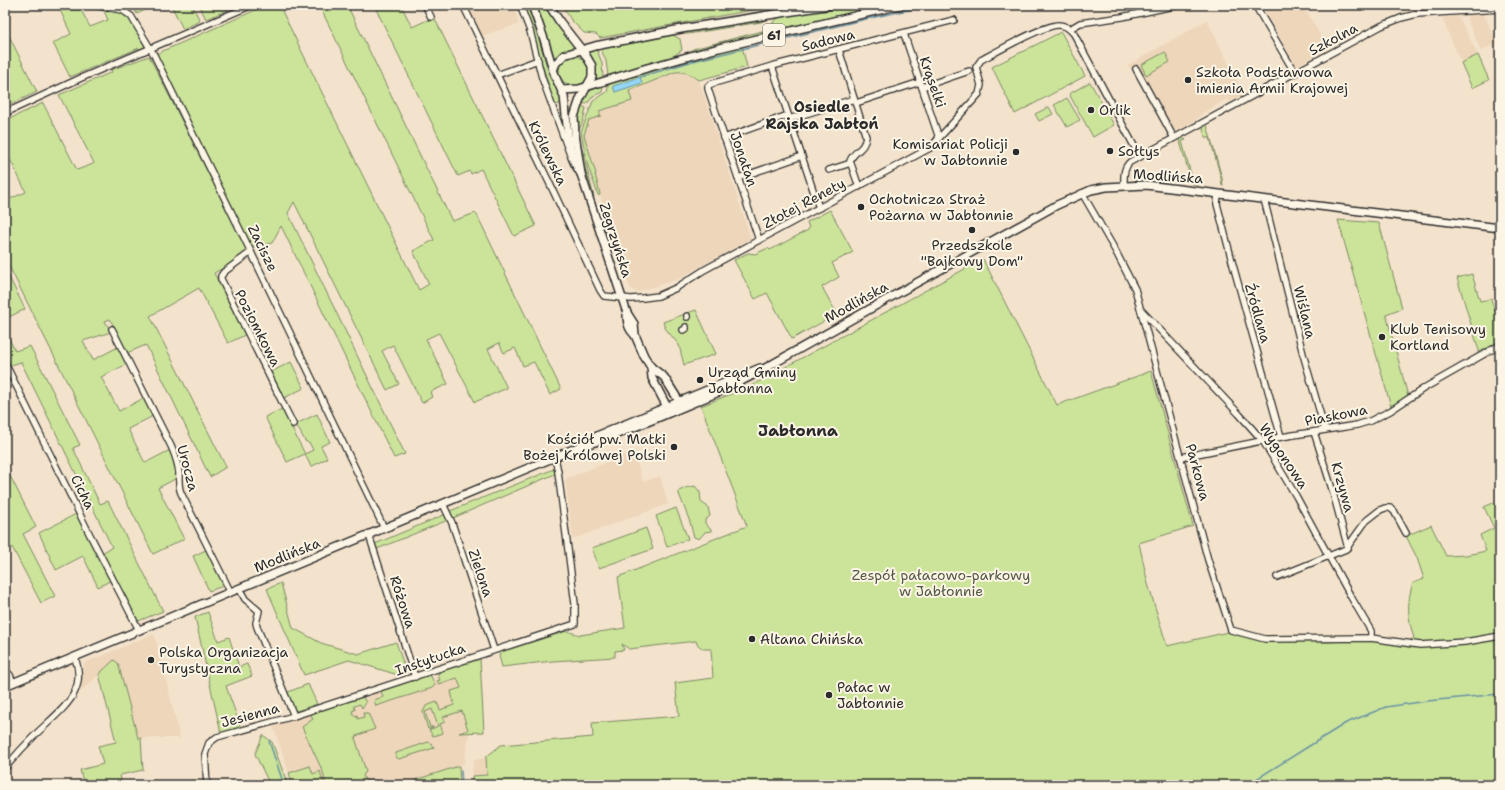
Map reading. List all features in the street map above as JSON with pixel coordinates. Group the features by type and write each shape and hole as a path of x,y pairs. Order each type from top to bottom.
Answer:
{"main road":[{"path":"532,5 544,39 555,78 562,90"},
{"path":"549,5 588,59 593,70 592,77 587,87"},
{"name":"61","path":"582,49 681,29 831,5"},
{"name":"61","path":"562,90 574,90 587,87 719,48 901,5"},
{"path":"553,70 561,58 582,49"},
{"name":"Zegrzyńska","path":"587,87 580,99 574,122 574,134 582,174 627,313 628,326 636,336 644,356 651,367 664,377 679,401"},
{"name":"Zegrzyńska","path":"562,90 566,104 568,135 572,157 582,174"},
{"name":"Modlińska","path":"578,447 602,440 726,389 1056,205 1082,193 1096,189 1146,185 1500,228"},
{"name":"Modlińska","path":"5,686 75,658 230,591 369,535 555,457 578,447 599,435 779,360"},
{"name":"Zegrzyńska","path":"651,367 652,378 667,407"},
{"path":"667,407 674,411 679,401"}],"street":[{"name":"Zacisze","path":"95,5 122,10 131,16 150,49 251,252 384,528"},
{"path":"5,113 252,5"},
{"path":"425,5 431,17"},
{"name":"Królewska","path":"463,5 600,290 604,296 622,299"},
{"path":"520,5 530,31 565,144 572,157"},
{"path":"1140,157 1070,29 1080,23 1122,17 1178,5"},
{"path":"1255,5 1295,73"},
{"path":"1430,14 1431,5"},
{"name":"Szkolna","path":"1124,186 1124,170 1126,166 1140,157 1391,22 1409,16 1500,9"},
{"name":"Sadowa","path":"708,86 772,66 904,34 954,20"},
{"name":"Złotej Renety","path":"622,299 658,296 676,288 759,240 930,148 981,90 982,85 976,67 981,60 1049,26 1059,25 1070,29"},
{"name":"Krąselki","path":"904,34 940,138"},
{"path":"839,50 866,137 865,143 862,148 852,157 851,163 859,187"},
{"path":"497,75 538,60"},
{"path":"772,66 819,208"},
{"path":"1136,68 1174,138"},
{"path":"724,138 789,117 969,71"},
{"name":"Jonatan","path":"708,86 708,90 759,240"},
{"path":"738,178 802,156"},
{"path":"829,170 851,163"},
{"name":"Parkowa","path":"1082,193 1131,279 1142,311 1182,457 1208,560 1231,630 1265,639 1371,638"},
{"name":"Źródlana","path":"1218,194 1217,204 1281,437"},
{"name":"Wiślana","path":"1264,199 1325,430"},
{"name":"Poziomkowa","path":"251,252 224,272 221,276 221,280 293,424"},
{"name":"Wygonowa","path":"1142,311 1239,414 1262,441 1296,496 1371,632 1371,638"},
{"name":"Urocza","path":"112,329 172,446 177,460 179,476 178,486 230,591"},
{"name":"Piaskowa","path":"1182,457 1281,437 1357,425 1379,418 1426,387 1500,345"},
{"name":"Cicha","path":"5,363 139,630"},
{"name":"Krzywa","path":"1314,432 1332,489 1348,548"},
{"name":"Instytucka","path":"294,716 575,624 574,604 555,457"},
{"name":"Zielona","path":"443,504 452,523 494,650"},
{"name":"Krzywa","path":"1348,548 1366,521 1380,510 1387,507 1394,511 1406,533"},
{"name":"Różowa","path":"369,535 415,677"},
{"path":"1277,577 1348,548"},
{"path":"239,588 245,599 259,612 257,627 294,716"},
{"path":"1371,638 1420,645 1465,642 1500,636"},
{"path":"5,768 26,743 59,712 73,696 78,683 75,658"},
{"path":"5,670 10,675 13,683"},
{"name":"Jesienna","path":"207,785 205,754 209,743 217,737 294,716"}],"shaded area":[{"path":"466,5 513,5 519,24 481,36"},
{"path":"1261,5 1303,5 1328,49 1296,66"},
{"path":"1484,14 1497,43 1481,51 1466,18 1468,15"},
{"path":"1456,16 1460,19 1478,55 1461,63 1442,18"},
{"name":"Szkoła Podstawowa imienia Armii Krajowej","path":"1207,20 1244,94 1229,102 1227,99 1203,113 1192,123 1175,131 1128,65"},
{"path":"682,71 691,74 699,80 751,239 676,280 637,292 632,290 629,286 620,263 583,136 589,120 600,116 599,111 632,101 629,91 675,72"},
{"path":"627,454 636,460 643,482 660,476 668,504 573,539 565,479"},
{"path":"154,634 180,738 138,738 118,663 115,661 80,692 84,663"},
{"path":"463,664 471,725 464,764 401,785 293,785 273,726 363,697 366,698 372,696 372,694 429,675 433,680 436,679 435,676 438,675 439,672"},
{"path":"486,757 487,775 472,776 473,761"}],"green space":[{"path":"133,5 155,5 137,14"},
{"path":"171,5 192,5 200,21 183,29"},
{"path":"199,5 226,5 228,10 206,19"},
{"path":"267,5 279,5 419,290 429,284 413,251 434,240 319,5 356,5 349,9 452,221 476,213 561,389 550,395 534,362 523,366 515,348 504,353 499,343 488,349 507,388 475,402 439,333 426,339 448,384 430,392 432,397 422,403 393,345 382,351 399,384 387,390 294,202 288,213 405,454 394,458 281,226 272,243 252,247 156,54"},
{"path":"374,5 401,5 412,27 434,17 536,226 514,236 481,169 471,174 470,171 458,176"},
{"path":"522,5 527,5 551,80 563,103 555,105"},
{"path":"537,5 545,5 576,49 555,59"},
{"path":"562,5 780,5 600,38 596,34 584,33 571,20"},
{"path":"848,5 884,5 785,28 780,28 773,25 773,22 781,16"},
{"path":"1436,5 1500,5 1500,6 1439,10"},
{"path":"60,10 81,10 90,27 108,20 104,11 121,12 131,19 145,47 139,48 70,77 53,43 71,34"},
{"path":"765,18 766,20 761,22 688,34 684,34 683,32"},
{"path":"5,28 37,92 5,107"},
{"path":"762,31 768,32 688,53 693,49"},
{"path":"1061,32 1085,76 1015,114 992,67"},
{"path":"673,35 680,39 682,50 672,57 608,76 606,61 601,49"},
{"path":"742,46 747,67 699,80 688,73 675,72 629,91 632,101 599,111 601,116 589,120 584,135 596,174 600,194 599,196 588,166 581,132 593,101 607,92 609,83 654,69"},
{"path":"597,50 602,63 603,78 595,80 595,66 593,59 588,52"},
{"path":"1165,52 1170,62 1146,75 1141,65"},
{"path":"1478,55 1489,80 1472,88 1461,63"},
{"path":"149,56 248,252 243,257 214,273 245,335 228,343 199,288 150,316 226,467 210,477 146,345 127,353 110,319 105,321 111,332 83,341 93,360 118,347 127,364 101,377 119,411 144,398 153,416 128,429 145,463 170,450 174,459 177,478 158,488 184,539 153,554 5,258 5,201 26,192 5,149 5,121 43,103 77,170 93,164 94,163 59,95 112,72 111,70"},
{"path":"574,56 585,60 589,71 585,82 574,86 563,82 559,71 563,60"},
{"name":"Orlik","path":"1090,82 1114,125 1093,137 1069,94"},
{"path":"603,85 602,92 593,96 587,104 581,103 588,92"},
{"path":"1067,98 1080,120 1067,127 1054,105"},
{"path":"581,106 586,108 583,121 578,132"},
{"path":"1049,107 1053,114 1039,121 1035,114"},
{"path":"1207,125 1223,186 1210,138 1205,137 1203,128"},
{"path":"578,133 594,197 581,152"},
{"path":"1181,137 1186,140 1182,141 1192,178 1196,178 1198,185 1192,184 1179,138"},
{"path":"830,210 853,252 832,263 839,277 822,287 837,314 792,339 767,293 755,299 734,260 748,253 755,254 768,248 770,250 808,230 809,228 807,222"},
{"name":"Klub Tenisowy Kortland","path":"1338,220 1379,223 1402,308 1386,314 1408,396 1391,407"},
{"name":"Zespół pałacowo-parkowy w Jabłonnie","path":"983,259 1057,405 1151,371 1193,526 1139,543 1148,584 1167,646 1228,632 1264,640 1326,642 1374,640 1404,644 1414,638 1410,624 1409,611 1409,597 1413,583 1424,579 1417,558 1406,536 1431,525 1446,556 1466,555 1486,551 1480,535 1494,528 1484,507 1500,500 1500,785 473,785 472,776 487,775 486,757 501,745 593,737 592,723 679,716 675,683 713,678 711,649 703,649 697,644 696,641 629,649 622,644 624,650 615,651 615,657 553,661 502,667 499,656 501,652 567,631 580,635 625,628 618,577 747,526 701,406 745,387 747,388"},
{"path":"5,269 25,309 5,319"},
{"path":"1472,274 1480,301 1491,299 1500,326 1500,342 1480,354 1457,278"},
{"path":"696,310 716,354 684,365 679,345 665,328 663,322"},
{"path":"5,330 15,351 30,346 80,445 73,448 100,504 108,501 163,611 136,622 102,553 112,547 21,362 8,366 5,360"},
{"path":"291,362 304,388 284,398 271,372"},
{"path":"282,409 305,454 287,462 265,417"},
{"path":"317,414 330,442 321,446 327,458 311,467 305,454 313,450 310,444 305,441 296,424"},
{"path":"5,466 36,527 23,534 55,596 41,603 12,547 5,550"},
{"path":"554,469 555,474 453,518 450,511"},
{"path":"695,486 700,492 701,502 708,507 710,516 705,520 705,523 712,531 705,532 699,539 694,537 679,494 679,491 685,488"},
{"path":"676,508 688,539 667,547 656,516"},
{"path":"78,513 112,580 98,587 83,556 56,570 39,533"},
{"path":"446,514 448,520 377,549 375,544"},
{"path":"646,528 653,549 599,568 592,548"},
{"path":"208,549 226,585 209,591 193,556"},
{"path":"281,583 293,628 321,643 358,654 396,642 406,671 398,675 349,660 304,675 267,589"},
{"path":"208,612 218,641 229,637 239,667 247,664 252,676 226,686 242,731 222,738 195,617"},
{"path":"480,659 484,732 459,733 468,730 462,711 443,717 445,722 440,724 443,733 433,736 429,730 438,726 432,709 425,712 430,727 433,727 428,729 423,712 426,706 437,702 440,710 454,705 451,691 461,688 457,678 439,684 437,681 440,680 438,675 439,672"},
{"path":"114,660 118,663 138,738 141,738 143,770 120,775 122,785 84,785 80,770 103,764 98,746 116,742 99,674"},
{"path":"429,675 431,676 435,685 432,688 376,706 374,700 383,697 381,691"},
{"path":"308,684 317,704 297,711 294,709 286,693"},
{"path":"363,697 366,703 362,708 360,704 354,706 355,710 352,711 354,716 357,715 358,719 364,717 363,713 368,713 375,729 356,736 355,738 366,771 363,776 366,781 378,781 382,785 326,785 323,772 302,727 313,719 311,715 316,712"},
{"path":"263,735 272,742 288,785 270,785 255,754"},
{"path":"428,742 432,744 434,748 399,759 396,757 396,753"},
{"path":"310,766 313,774 320,771 324,785 293,785 289,773"},
{"path":"459,766 460,785 422,785 415,780"}],"water":[{"path":"640,77 642,83 615,92 613,86"}],"waterway":[{"path":"640,77 693,61 870,18 932,5"},
{"path":"1247,785 1346,723 1386,707 1427,701 1500,694"},
{"path":"269,741 284,785"},
{"path":"461,771 462,785"}],"place":[{"name":"Szkoła Podstawowa imienia Armii Krajowej","path":"1188,80"},
{"name":"Orlik","path":"1091,110"},
{"name":"Sołtys","path":"1110,151"},
{"name":"Komisariat Policji w Jabłonnie","path":"1016,152"},
{"name":"Ochotnicza Straż Pożarna w Jabłonnie","path":"861,207"},
{"name":"Przedszkole \"Bajkowy Dom\"","path":"972,230"},
{"name":"Klub Tenisowy Kortland","path":"1382,337"},
{"name":"Urząd Gminy Jabłonna","path":"700,380"},
{"name":"Kościół pw. Matki Bożej Królowej Polski","path":"674,447"},
{"name":"Altana Chińska","path":"752,639"},
{"name":"Polska Organizacja Turystyczna","path":"151,660"},
{"name":"Pałac w Jabłonnie","path":"829,695"}],"district":[{"name":"Osiedle Rajska Jabłoń","path":"822,116"},
{"name":"Jabłonna","path":"798,430"}]}
